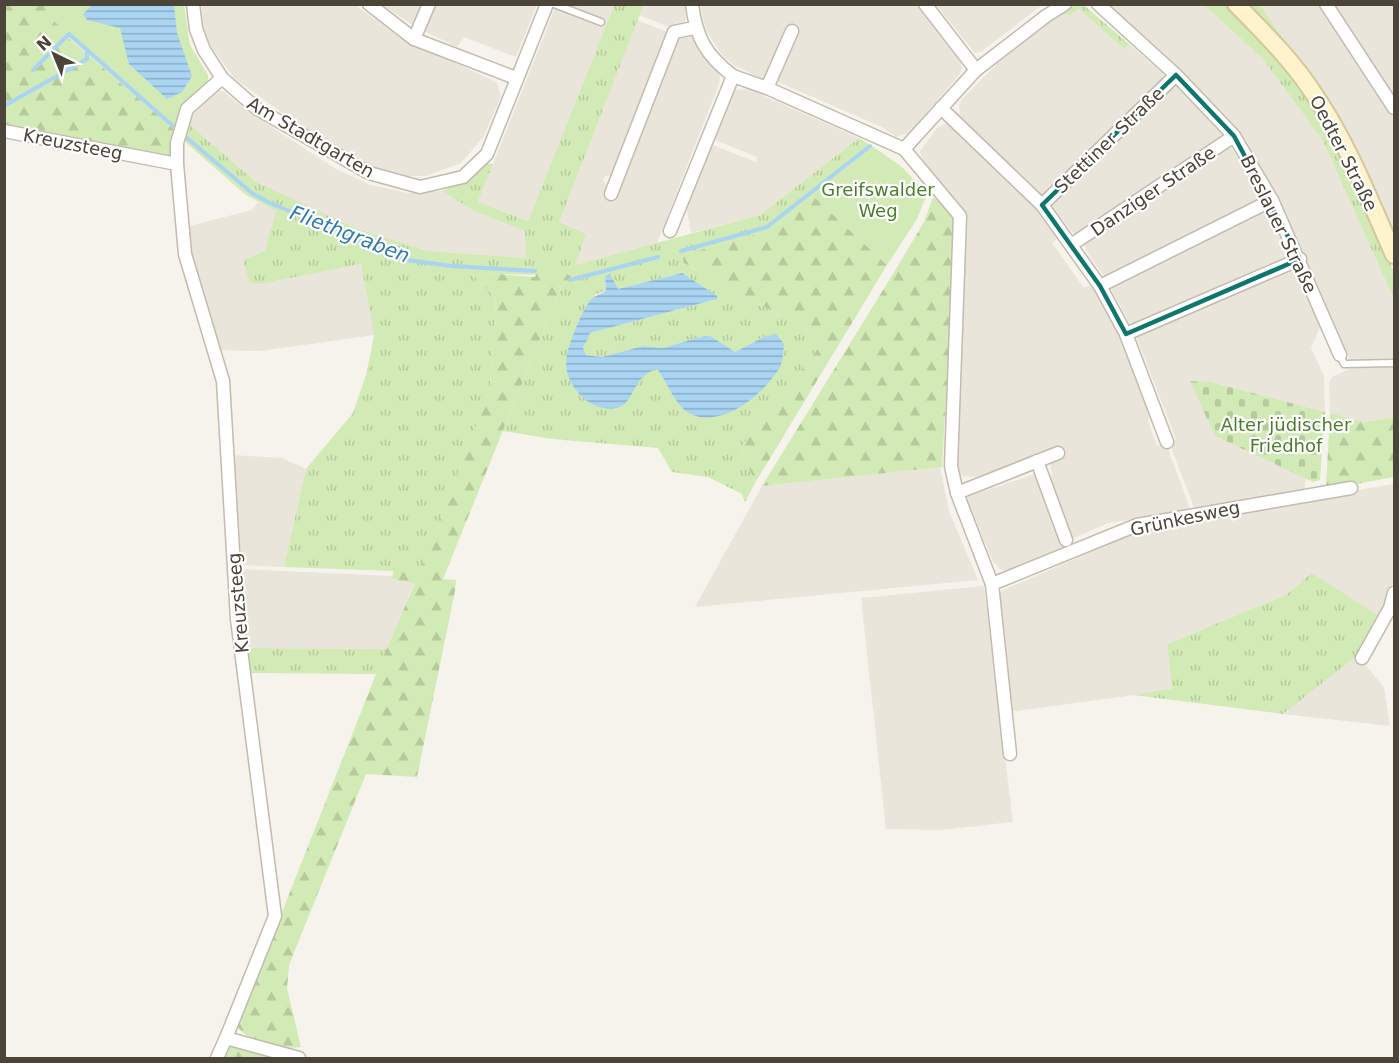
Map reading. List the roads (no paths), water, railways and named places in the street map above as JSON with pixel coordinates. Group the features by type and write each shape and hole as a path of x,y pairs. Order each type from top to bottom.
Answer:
{"main road":[{"name":"Oedter Straße","path":"1236,4 1275,44 1323,107 1354,164 1395,255"}],"street":[{"name":"Am Stadtgarten","path":"193,4 196,29 204,50 222,78 256,108 369,173 420,187 464,177 487,154 547,4"},
{"path":"414,39 429,4"},
{"path":"692,4 694,28 711,59 733,76 767,88 904,149 960,216 951,466 957,494 992,584 1010,754"},
{"path":"925,4 976,70"},
{"path":"904,149 976,70 1065,4"},
{"name":"Breslauer Straße","path":"1098,4 1176,75 1234,136 1272,200 1300,259 1340,355"},
{"path":"1326,4 1395,108"},
{"path":"370,5 414,39 516,78"},
{"path":"611,194 674,32 694,28"},
{"path":"767,88 792,31"},
{"name":"Stettiner Straße","path":"1042,205 1176,75"},
{"path":"670,231 733,76"},
{"name":"Kreuzsteeg","path":"217,1059 275,916 237,619 223,381 185,254 177,164 177,143 187,109 222,78"},
{"path":"941,108 1042,205 1100,286 1126,334 1167,442"},
{"name":"Kreuzsteeg","path":"4,131 177,164"},
{"name":"Danziger Straße","path":"1071,245 1234,136"},
{"path":"1100,286 1272,200"},
{"path":"1126,334 1300,259"},
{"path":"957,494 1058,453"},
{"path":"1036,461 1066,540"},
{"name":"Grünkesweg","path":"992,584 1137,525 1351,488"},
{"path":"1362,658 1390,608 1395,593"},
{"path":"226,1038 299,1058"}],"lane":[{"path":"554,4 601,22"},
{"path":"1340,355 1344,364 1395,363"}],"water":[{"path":"93,4 174,5 177,33 192,76 182,92 167,99 129,64 120,28 87,20 83,14"},
{"path":"682,273 717,296 717,299 590,333 583,348 586,355 602,357 643,346 663,348 704,336 710,336 735,352 764,337 776,334 784,344 780,367 773,377 765,387 743,405 718,416 705,417 687,412 681,407 657,369 642,378 622,406 606,408 587,401 572,385 566,365 567,355 584,310 593,298 606,290 605,276 610,274 618,289"}],"waterway":[{"path":"33,70 69,34 87,50"},
{"name":"Fliethgraben","path":"4,106 87,59 87,50 173,126"},
{"name":"Fliethgraben","path":"187,138 252,193 270,203 407,260 452,266 535,271"},
{"name":"Fliethgraben","path":"681,251 767,227 870,146"},
{"name":"Fliethgraben","path":"570,280 658,257"}],"park label":[{"name":"Greifswalder Weg","path":"878,199"},
{"name":"Alter jüdischer Friedhof","path":"1286,434"}]}
